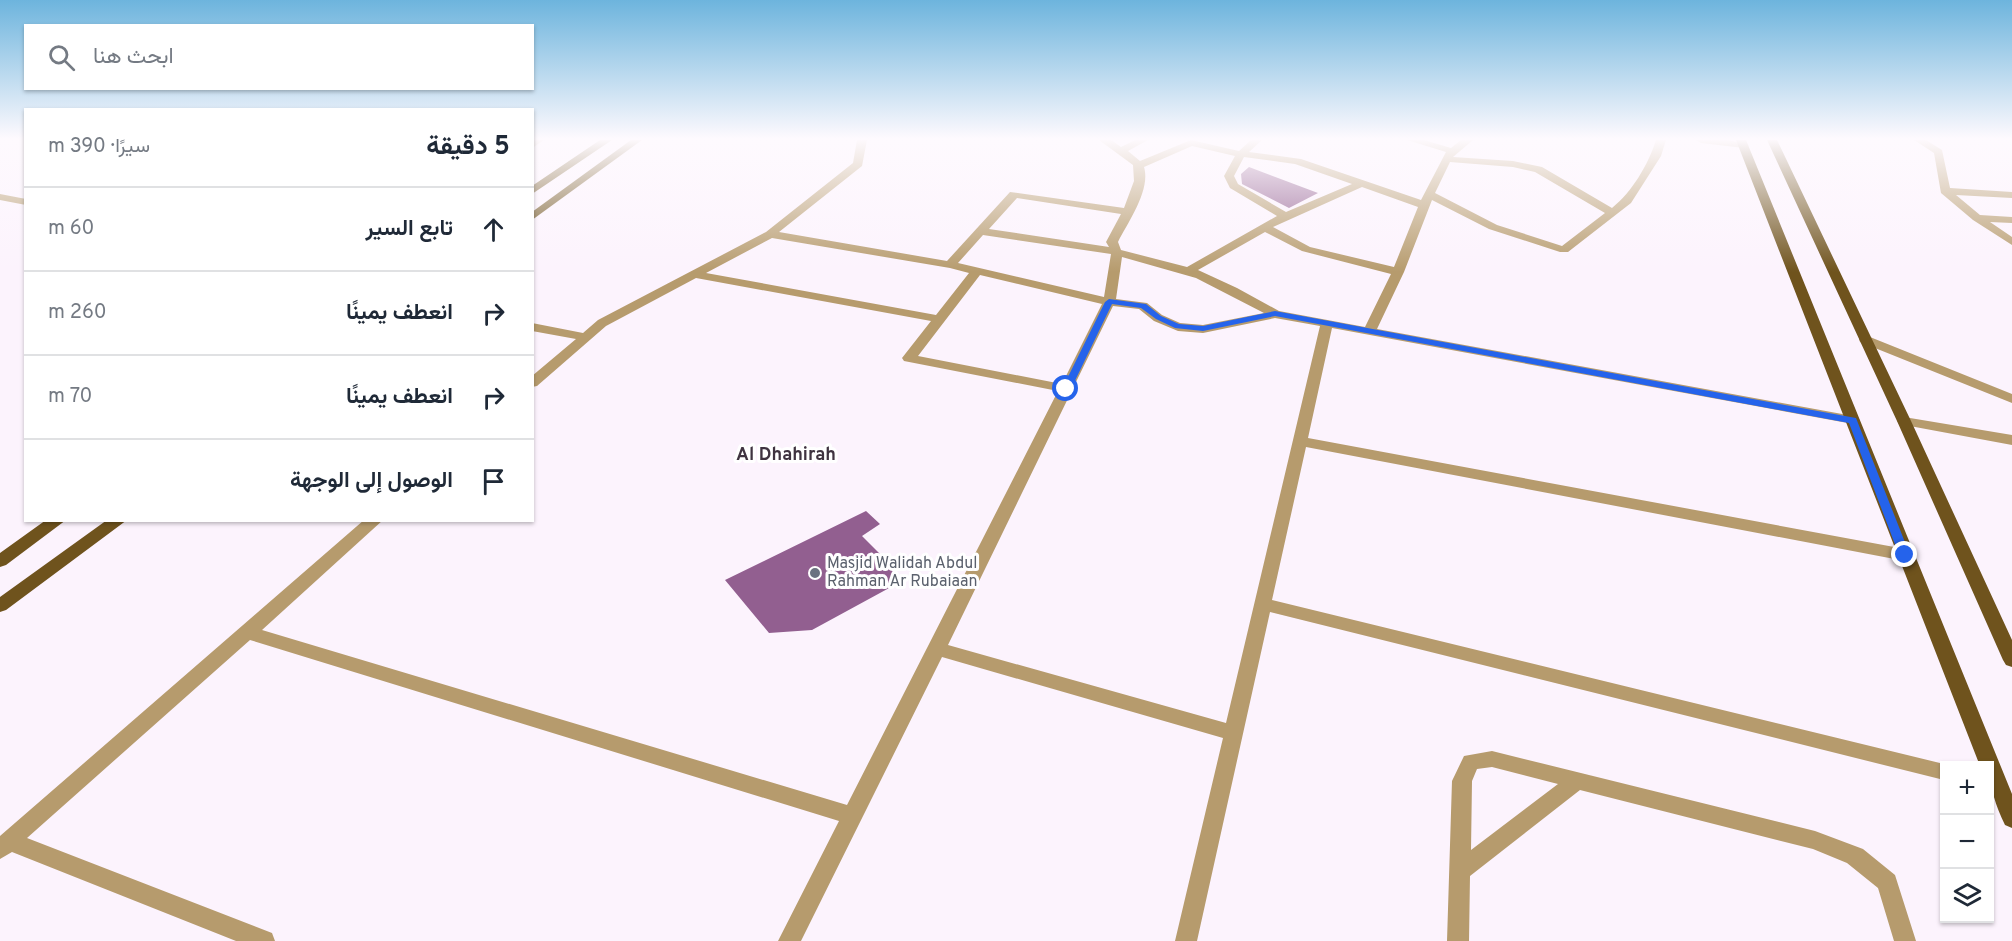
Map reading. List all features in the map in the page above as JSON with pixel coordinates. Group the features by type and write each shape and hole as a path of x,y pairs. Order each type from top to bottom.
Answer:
{"main road":[{"path":"534,216 577,184"},
{"path":"1760,184 1905,555 2012,819"},
{"path":"1793,184 1904,421 2012,660"},
{"path":"0,561 55,522"},
{"path":"0,606 116,522"}],"street":[{"path":"534,381 602,323 770,234 833,184"},
{"path":"789,941 937,650 1109,302 1117,253 1112,242 1139,184"},
{"path":"1233,184 1285,216"},
{"path":"1188,271 1285,216 1360,184"},
{"path":"1365,184 1424,205"},
{"path":"1370,330 1398,272 1434,184"},
{"path":"1563,184 1584,198 1613,212"},
{"path":"1429,194 1493,227 1564,250 1627,201 1638,184"},
{"path":"1944,184 1945,190 1977,218 2012,242"},
{"path":"1945,190 2012,195"},
{"path":"950,265 1014,194 1126,212"},
{"path":"0,197 24,202"},
{"path":"1977,218 2012,220"},
{"path":"1265,227 1306,249 1398,272"},
{"path":"981,231 1117,253 1188,271 1241,293 1275,314"},
{"path":"770,234 950,265 1109,302 1143,306 1158,318 1178,327 1203,329 1275,314 1853,420"},
{"path":"977,271 909,358 1066,389"},
{"path":"693,274 940,319"},
{"path":"1186,941 1327,322"},
{"path":"534,327 585,337"},
{"path":"1865,339 2012,399"},
{"path":"1904,421 2012,441"},
{"path":"1300,441 1905,555"},
{"path":"264,941 4,845 373,522"},
{"path":"1263,604 1940,771"},
{"path":"247,632 852,816"},
{"path":"937,650 1234,733"},
{"path":"1458,941 1462,781 1471,762 1492,759 1815,840 1855,856 1887,882 1905,941"},
{"path":"1460,871 1578,780"}],"building":[{"path":"1242,184 1294,184 1318,193 1289,208"},
{"name":"Masjid Walidah Abdul Rahman Ar Rubaiaan","path":"866,511 880,524 862,536 893,567 891,587 812,630 769,633 725,580"}],"place":[{"name":"Masjid Walidah Abdul Rahman Ar Rubaiaan","path":"815,573"}],"district":[{"name":"Al Dhahirah","path":"786,455"}],"route":[{"path":"1066,389 1109,302 1143,306 1158,318 1178,327 1203,329 1275,314 1327,322 1853,420 1905,555"}]}
